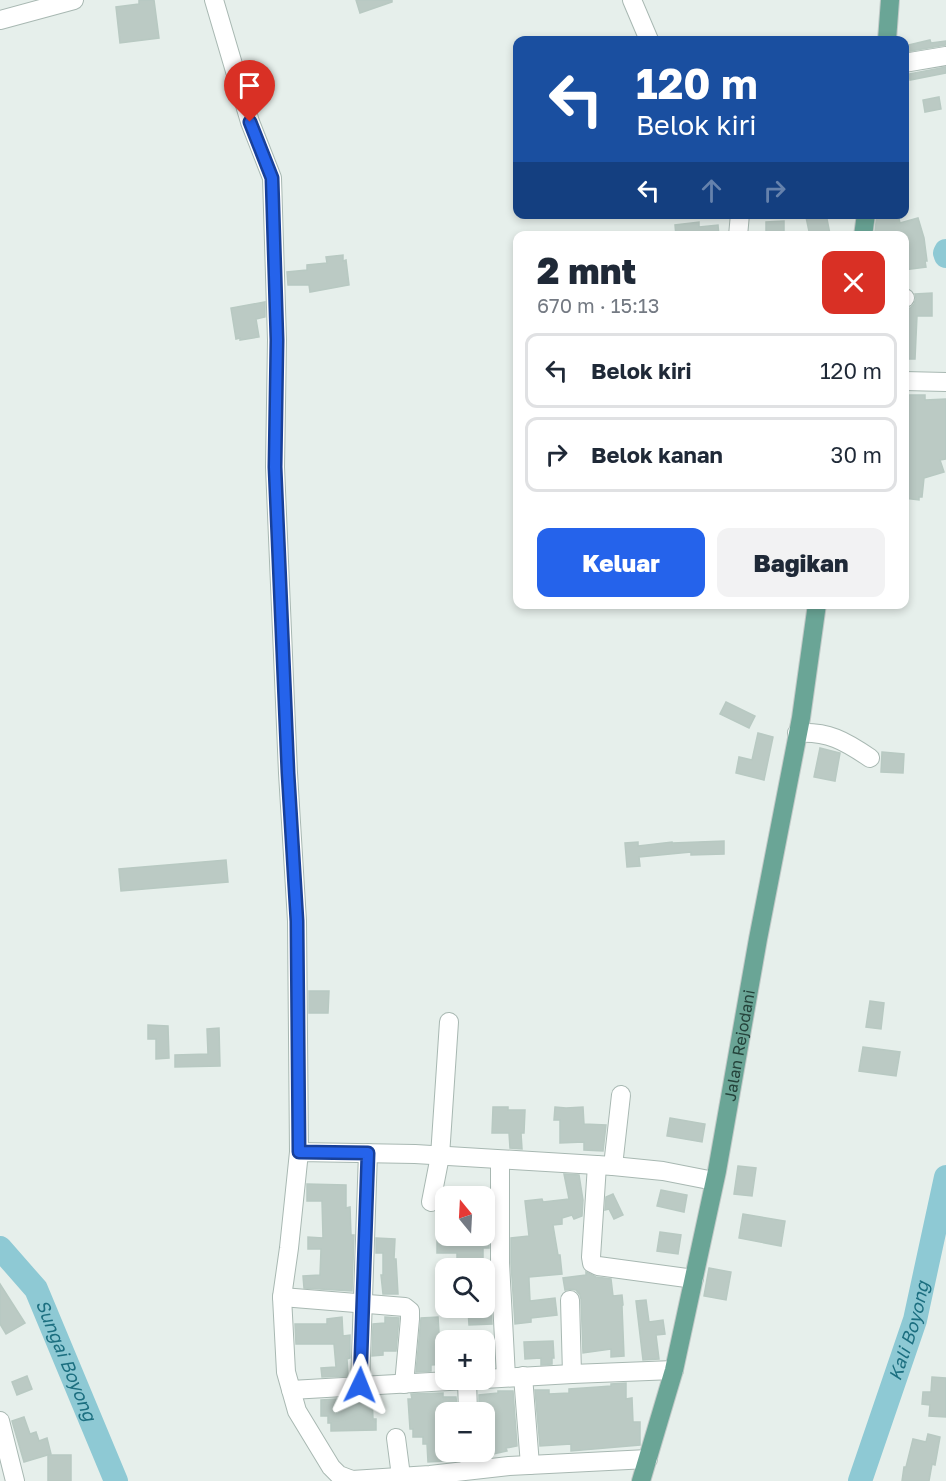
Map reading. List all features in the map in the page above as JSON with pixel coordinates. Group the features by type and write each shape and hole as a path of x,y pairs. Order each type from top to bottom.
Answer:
{"main road":[{"path":"887,36 890,0"},
{"name":"Jalan Rejodani","path":"641,1481 675,1370 717,1171 805,695 816,609"}],"street":[{"path":"8,12 74,0"},
{"path":"214,0 250,122 272,178 277,340 275,467 288,773 297,921 299,1152 282,1297 286,1372 297,1411 331,1467 339,1475 352,1480 530,1465 648,1459"},
{"path":"632,0 647,36"},
{"path":"909,62 946,56"},
{"path":"909,381 946,382"},
{"path":"799,725 811,732 838,738 870,758"},
{"path":"431,1202 440,1156 449,1022"},
{"path":"621,1095 605,1165 592,1263 598,1266 693,1279"},
{"path":"299,1152 440,1156 605,1165 714,1181"},
{"path":"360,1385 368,1153"},
{"path":"500,1160 500,1263 514,1377 530,1465"},
{"path":"282,1297 405,1307 410,1311 410,1319 404,1384"},
{"path":"570,1300 572,1374"},
{"path":"495,1378 675,1370"},
{"path":"291,1390 435,1382"},
{"path":"0,1421 15,1481"},
{"path":"396,1438 401,1476"},
{"path":"470,1462 470,1470"}],"building":[{"path":"139,0 154,0 159,38 120,43 116,7 139,4"},
{"path":"356,0 392,0 392,2 360,13"},
{"path":"930,40 931,43 946,41 946,45 909,51 909,45"},
{"path":"946,67 946,73 910,80 909,74"},
{"path":"939,97 941,109 925,112 923,100"},
{"path":"918,218 924,238 926,267 909,269 909,231 875,231 876,219 899,219 900,223"},
{"path":"806,219 827,219 829,231 809,231"},
{"path":"784,221 784,231 766,231 766,222"},
{"path":"699,222 699,227 718,225 719,231 676,231 675,225"},
{"path":"343,255 343,261 346,260 349,285 310,292 309,285 288,285 287,272 307,270 307,265 327,263 326,257"},
{"path":"932,293 932,316 917,316 915,359 909,359 909,308 914,304 915,294"},
{"path":"265,302 265,317 256,319 259,337 236,339 231,308"},
{"path":"909,395 925,395 925,400 946,399 946,459 940,460 944,472 924,478 922,497 919,497 919,500 909,499"},
{"path":"726,702 755,716 749,728 720,714"},
{"path":"758,733 773,737 764,780 736,773 739,757 752,760"},
{"path":"820,748 840,753 835,781 814,777"},
{"path":"882,752 904,754 903,773 881,772"},
{"path":"724,841 724,854 691,855 691,852 639,857 640,866 627,867 625,843 638,842 638,846 672,842"},
{"path":"226,860 228,882 121,891 119,869"},
{"path":"309,991 329,991 328,1013 309,1013"},
{"path":"870,1001 884,1003 881,1029 866,1027"},
{"path":"148,1025 168,1026 169,1058 156,1059 156,1039 148,1039"},
{"path":"219,1028 220,1066 175,1067 175,1055 208,1054 207,1029"},
{"path":"863,1047 900,1052 896,1076 859,1071"},
{"path":"493,1107 525,1110 524,1133 521,1133 522,1149 510,1148 509,1133 492,1133"},
{"path":"555,1107 583,1107 584,1124 606,1125 603,1151 584,1150 584,1142 560,1143 560,1120 554,1120"},
{"path":"670,1118 705,1124 702,1142 667,1136"},
{"path":"738,1166 756,1168 752,1196 734,1194"},
{"path":"564,1174 579,1175 583,1200 582,1216 574,1219 572,1215 562,1218 562,1224 553,1225 562,1274 529,1277 530,1301 555,1298 557,1315 531,1318 531,1322 515,1324 511,1238 529,1236 525,1201 542,1199 543,1202 569,1199"},
{"path":"307,1184 346,1185 346,1208 350,1207 351,1235 354,1235 352,1291 304,1288 303,1276 320,1275 321,1249 308,1249 308,1237 323,1238 322,1201 307,1201"},
{"path":"661,1190 687,1195 684,1212 657,1206"},
{"path":"613,1194 623,1215 614,1219 609,1209 605,1210 606,1197"},
{"path":"743,1214 785,1221 781,1246 739,1238"},
{"path":"660,1232 681,1235 678,1254 657,1251"},
{"path":"376,1238 395,1239 394,1259 396,1259 398,1294 383,1294 381,1275 383,1275 383,1253 376,1253"},
{"path":"437,1246 489,1246 489,1248 483,1248 483,1258 457,1258 457,1253 437,1253"},
{"path":"709,1268 731,1272 726,1300 704,1296"},
{"path":"586,1272 596,1277 611,1279 613,1296 622,1295 624,1356 611,1357 611,1349 583,1353 580,1295 576,1290 565,1290 563,1278 586,1275"},
{"path":"0,1284 25,1323 6,1334 0,1324"},
{"path":"646,1300 649,1322 663,1320 665,1334 656,1335 659,1359 643,1360 636,1301"},
{"path":"342,1317 343,1336 350,1335 350,1358 347,1359 348,1376 322,1377 321,1368 336,1367 334,1344 296,1344 295,1324 327,1324 327,1319"},
{"path":"385,1317 399,1318 396,1351 383,1351 383,1355 372,1356 373,1324 385,1323"},
{"path":"421,1318 438,1318 439,1330 435,1330 435,1365 431,1365 431,1371 416,1372"},
{"path":"469,1318 492,1318 492,1324 469,1325"},
{"path":"553,1341 552,1364 541,1365 541,1358 525,1359 524,1342"},
{"path":"27,1376 32,1389 17,1395 12,1382"},
{"path":"932,1377 946,1378 946,1417 929,1416 930,1405 922,1404 923,1392 931,1392"},
{"path":"626,1383 626,1399 632,1398 633,1422 640,1422 640,1445 571,1451 571,1444 540,1446 535,1390 549,1390 549,1394 569,1393 569,1389"},
{"path":"498,1391 513,1391 517,1446 495,1454 495,1402 479,1402 479,1395 498,1393"},
{"path":"443,1393 443,1397 456,1397 456,1402 435,1402 435,1462 428,1462 427,1444 423,1444 423,1437 413,1437 413,1429 410,1429 408,1399 412,1399 411,1394"},
{"path":"372,1397 376,1430 331,1431 328,1416 321,1416 321,1400"},
{"path":"24,1417 30,1434 36,1432 39,1441 47,1438 51,1454 24,1462 12,1421"},
{"path":"928,1434 940,1437 935,1465 932,1464 929,1481 902,1481 913,1439 926,1442"},
{"path":"48,1455 71,1455 71,1481 48,1481"}],"waterway":[{"name":"Kali Boyong","path":"946,251 946,256"},
{"name":"Kali Boyong","path":"860,1481 915,1320 946,1177"},
{"name":"Sungai Boyong","path":"0,1248 36,1289 116,1481"}],"route":[{"path":"250,122 272,178 277,340 275,467 288,773 297,921 299,1152 368,1153 360,1385"}]}
